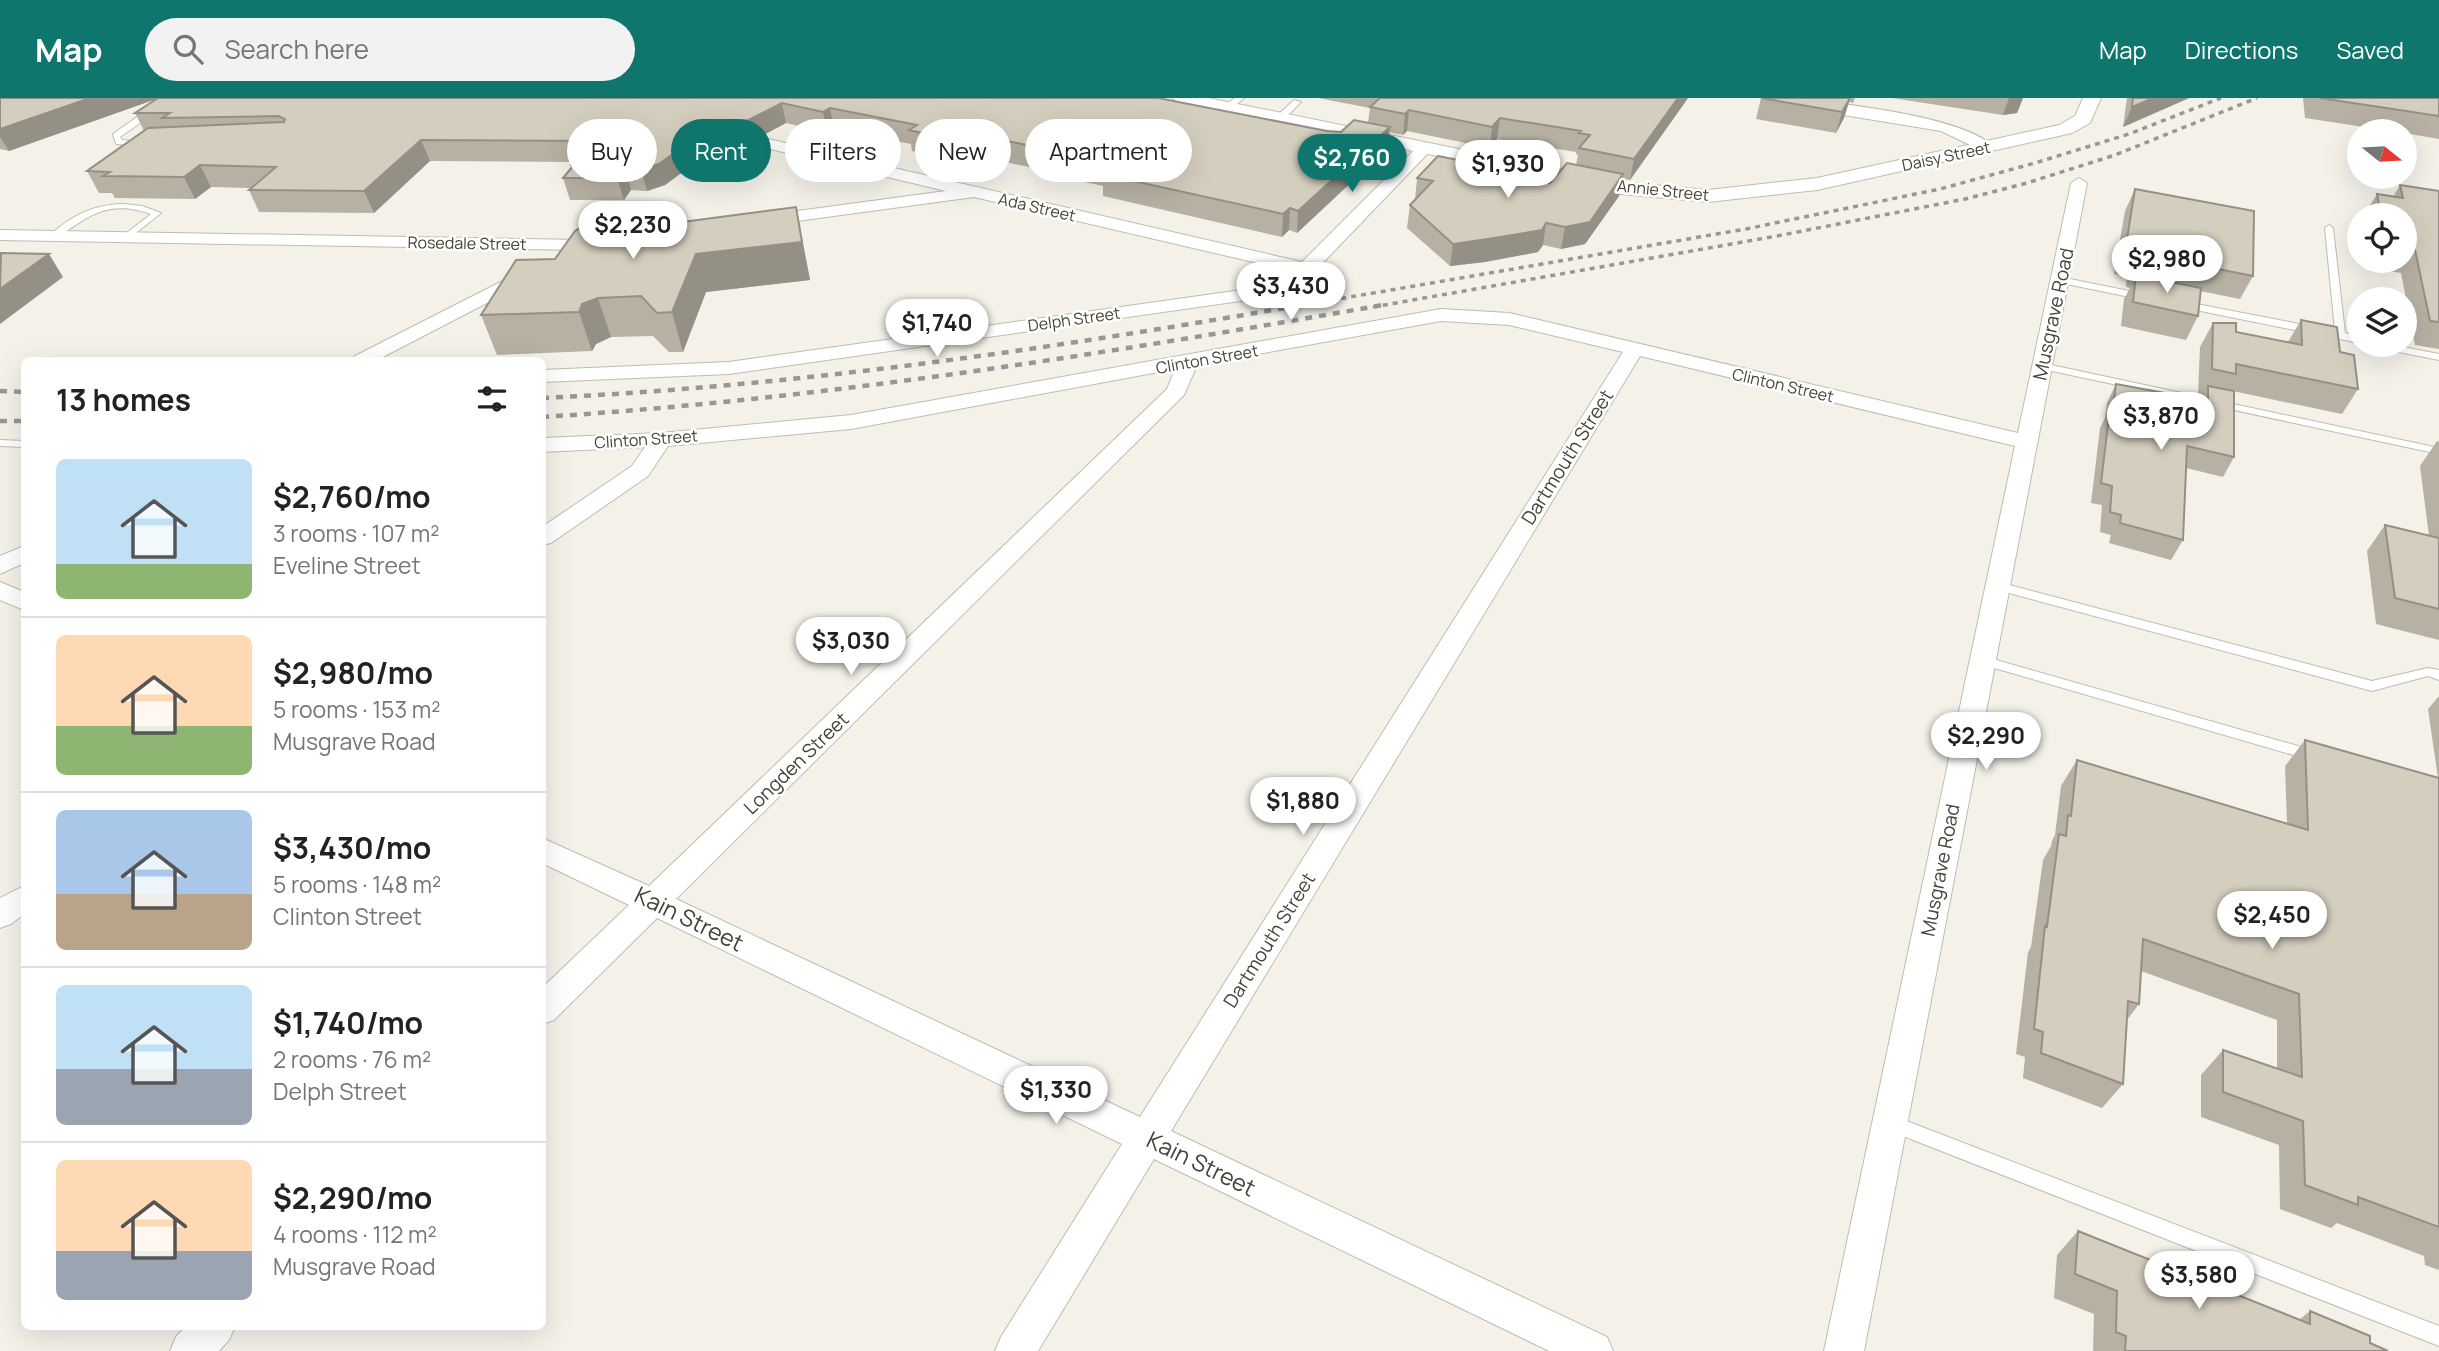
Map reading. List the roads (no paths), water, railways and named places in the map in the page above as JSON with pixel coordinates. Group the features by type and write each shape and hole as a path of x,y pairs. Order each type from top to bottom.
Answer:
{"street":[{"name":"Annie Street","path":"1181,98 1234,103 1280,118 1621,188 1668,194 1741,194 1817,184"},
{"path":"1770,98 1945,127 1987,148"},
{"name":"Daisy Street","path":"1817,184 1987,148 2075,125 2089,110 2092,98"},
{"name":"Ada Street","path":"771,145 1306,268"},
{"name":"Delph Street","path":"546,376 729,368 1275,291 1291,284 1426,147"},
{"name":"Musgrave Road","path":"1844,1351 2079,183"},
{"path":"744,223 973,192"},
{"name":"Rosedale Street","path":"0,235 583,245 623,240"},
{"path":"368,357 583,245"},
{"name":"Clinton Street","path":"546,445 661,440 851,422 1441,315 1508,319 2027,442"},
{"name":"Dartmouth Street","path":"1015,1351 1634,350"},
{"name":"Longden Street","path":"546,1006 1177,391 1188,363"},
{"path":"546,535 640,471 661,440"},
{"path":"0,566 21,555"},
{"path":"0,590 21,600"},
{"name":"Kain Street","path":"546,851 1593,1351"},
{"path":"0,915 21,900"},
{"path":"190,1351 211,1330"}],"lane":[{"path":"156,144 132,145 119,142 116,136 140,120 184,98"},
{"path":"1280,118 1297,102"},
{"path":"54,236 90,211 104,207 147,208 157,212 127,237"},
{"path":"2329,228 2340,335"},
{"path":"2060,280 2150,298"},
{"path":"2164,301 2347,337"},
{"path":"2417,353 2439,357"},
{"path":"2042,366 2439,451"},
{"path":"0,443 21,444"},
{"path":"1998,586 2372,685 2428,672 2439,675"},
{"path":"1982,660 2333,762"},
{"path":"1889,1122 2439,1336"}],"railway":[{"path":"1292,307 1746,229 1940,189 2129,134 2221,98"},
{"path":"1373,307 1777,236 1965,199 2115,155 2257,98"},
{"path":"546,398 734,385 924,364 1302,305"},
{"path":"546,417 753,399 964,373 1383,305"},
{"path":"0,391 21,392"},
{"path":"0,421 21,421"}]}
